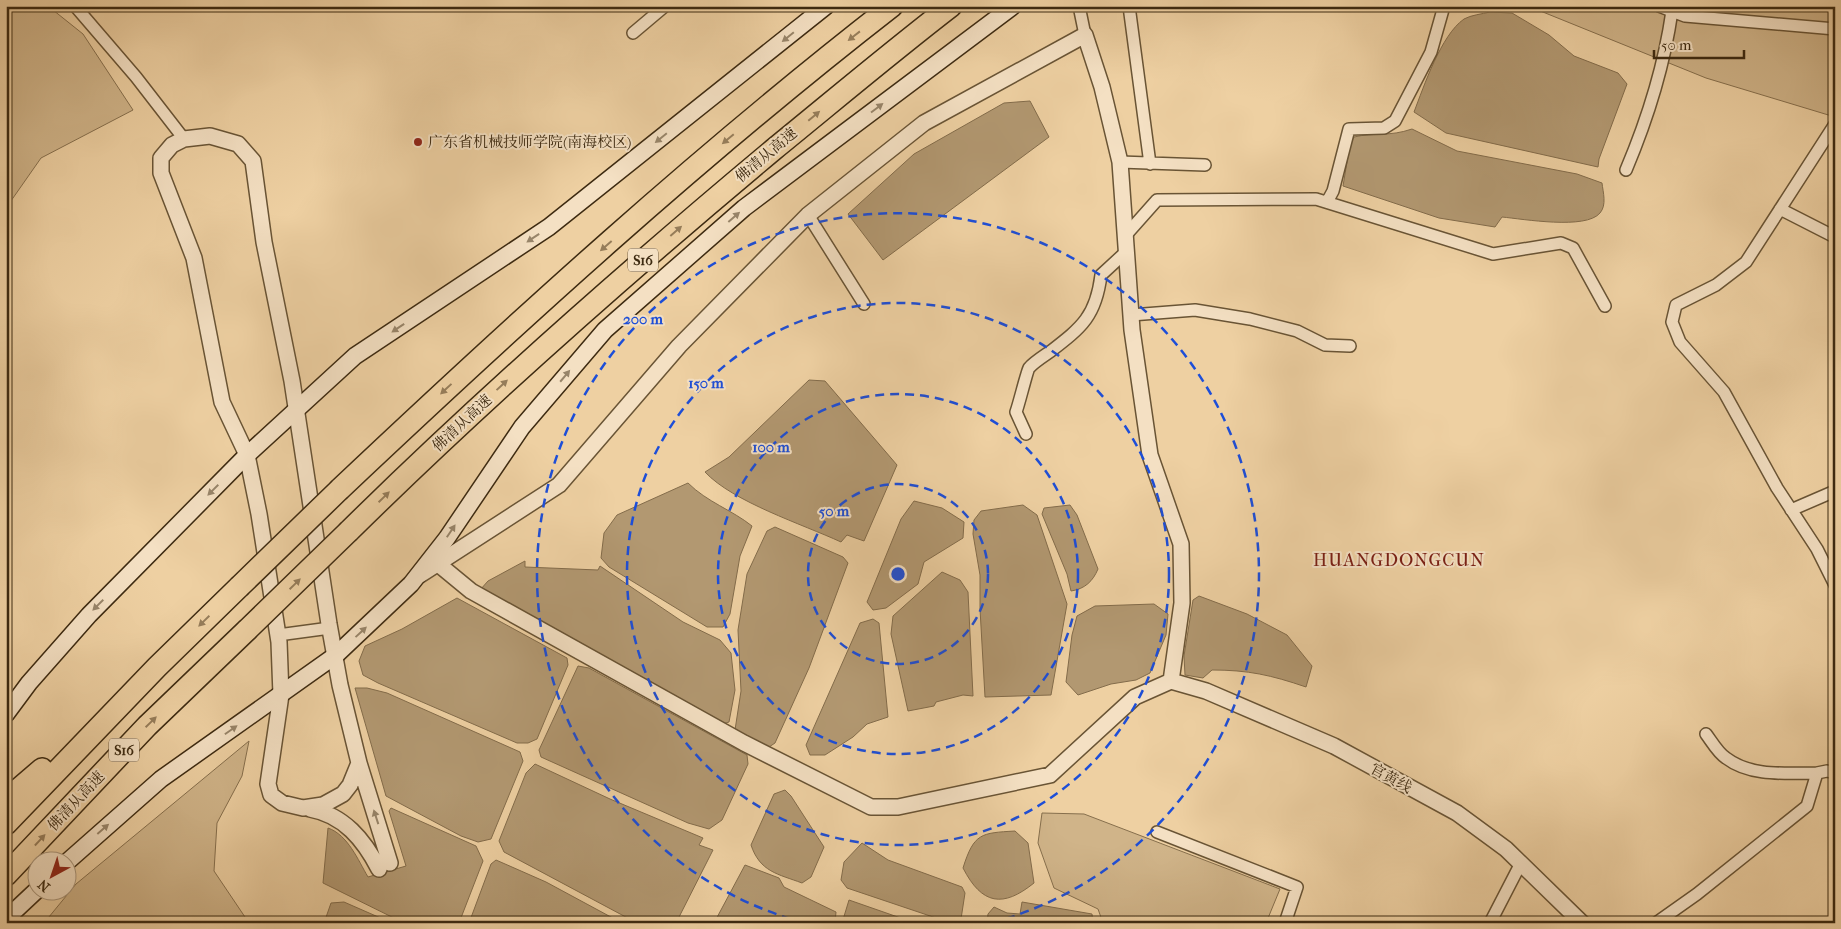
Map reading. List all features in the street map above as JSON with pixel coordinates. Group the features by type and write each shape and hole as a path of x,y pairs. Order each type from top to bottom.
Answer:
{"highway":[{"name":"S16","path":"6,824 121,703 340,489 501,339 705,159 818,64 892,6"},
{"name":"佛清从高速","path":"6,876 147,726 509,379 710,202 874,66 951,6"},
{"path":"6,800 121,703"}],"main road":[{"path":"6,714 29,683 89,615 247,455 296,408 356,356 550,227 826,6"},
{"path":"78,852 160,779 336,655 411,584 447,538 522,427 605,330 744,208 1013,6"},
{"path":"6,919 28,899"}],"street":[{"path":"75,6 136,77 184,139"},
{"path":"634,33 665,6"},
{"path":"437,563 471,591 744,743 871,807 898,807 1050,775 1136,697 1171,681 1182,603 1181,544 1150,455 1131,315 1120,162 1102,87 1085,35 1079,6"},
{"path":"1129,6 1150,164"},
{"path":"1327,202 1333,191 1349,129 1384,128 1395,121 1431,52 1444,6"},
{"path":"1659,6 1684,16 1835,29"},
{"path":"1626,170 1645,124 1667,50 1672,11"},
{"path":"411,584 437,563 559,485 679,346 808,215 924,123 1085,35"},
{"path":"1835,124 1746,262 1716,285 1676,305 1672,322 1680,342 1724,392 1777,488 1817,549 1835,585"},
{"path":"210,136 238,144 253,161 264,242 296,408 340,685 385,866 370,852 354,831 333,816 282,803 271,795 268,784 281,695 278,635 247,455 222,402 194,258 161,173 161,158 172,145 184,139 210,136"},
{"path":"1120,162 1205,166"},
{"path":"1125,236 1157,200 1316,199 1493,254 1561,243 1573,248 1605,306"},
{"path":"1780,209 1835,237"},
{"path":"808,215 864,304"},
{"path":"1026,434 1016,412 1024,392 1029,368 1070,336 1092,313 1099,293 1101,275 1126,251"},
{"path":"1131,315 1196,310 1250,319 1297,331 1325,345 1350,346"},
{"path":"1792,510 1835,491"},
{"path":"278,635 330,628"},
{"name":"官黄线","path":"1171,681 1206,691 1334,746 1457,813 1506,849 1582,923"},
{"path":"1706,734 1724,757 1744,770 1817,773 1826,770 1835,773"},
{"path":"303,808 323,805 343,794 350,785 359,763"},
{"path":"1656,923 1697,894 1807,806 1817,773"},
{"path":"1157,832 1297,887 1285,923"},
{"path":"1490,923 1521,863"}],"shaded area":[{"path":"6,6 48,6 83,34 133,110 41,158 6,208"},
{"path":"1528,6 1835,6 1835,117 1706,78"},
{"path":"1490,12 1512,13 1549,35 1574,56 1618,73 1627,84 1599,159 1598,167 1446,133 1414,112 1428,75 1448,37 1464,19"},
{"path":"1030,101 1049,137 883,260 848,214 914,154 1004,103"},
{"path":"1412,129 1457,151 1577,174 1602,183 1604,198 1602,210 1593,218 1568,222 1502,217 1495,227 1439,218 1343,186 1350,144 1354,137 1396,133"},
{"path":"809,380 825,381 897,465 864,541 847,535 841,542 769,512 717,483 705,472 729,457"},
{"path":"688,483 695,490 752,526 740,556 730,614 723,627 707,627 609,567 601,558 604,533 617,515"},
{"path":"914,501 942,508 964,522 963,538 924,562 918,584 886,608 873,610 867,602 901,519"},
{"path":"1023,505 1037,515 1067,604 1051,695 985,697 980,575 973,534 974,520 981,511"},
{"path":"1070,505 1077,515 1098,569 1088,584 1071,591 1067,574 1042,514 1044,508"},
{"path":"775,527 843,557 848,563 809,668 775,743 766,749 735,730 741,691 738,630 747,574 767,531"},
{"path":"525,561 525,567 598,570 600,566 683,622 720,640 731,653 735,690 729,722 719,725 480,590 488,581"},
{"path":"942,572 960,580 968,592 973,696 963,695 936,702 934,706 908,711 891,634 893,616"},
{"path":"1199,596 1247,614 1287,635 1312,666 1306,687 1282,679 1248,672 1212,670 1203,678 1185,675 1184,656 1193,600"},
{"path":"457,598 567,658 568,665 537,739 528,743 517,743 363,675 359,661 365,646 402,629"},
{"path":"1154,604 1168,614 1166,635 1150,673 1136,680 1111,684 1078,695 1066,682 1072,635 1077,616 1095,606"},
{"path":"873,619 879,623 888,717 867,724 853,737 825,755 810,755 806,745 860,623"},
{"path":"578,666 589,668 747,755 748,764 722,820 709,829 688,823 541,757 539,750"},
{"path":"355,688 367,688 387,693 520,752 523,761 491,839 478,842 461,836 386,796"},
{"path":"249,741 242,776 217,823 214,871 247,920 247,923 44,923 61,902 78,902 78,882"},
{"path":"535,764 610,799 703,838 699,845 713,850 676,923 637,923 504,852 499,841 526,773"},
{"path":"785,790 791,796 824,847 811,877 802,883 765,867 759,861 751,845 774,794"},
{"path":"391,808 476,846 483,861 459,923 404,923 323,883 328,828 335,831 347,842 368,877 406,866 389,811"},
{"path":"1042,813 1084,814 1280,889 1266,923 1103,923 1098,909 1054,888 1038,843"},
{"path":"1015,831 1028,843 1034,883 1023,891 1003,899 994,899 986,896 970,880 963,868 967,856 975,841 980,837 987,834"},
{"path":"862,843 888,860 962,887 965,893 961,919 957,923 951,923 847,888 841,880 844,862"},
{"path":"496,860 546,882 622,923 469,923 491,864"},
{"path":"745,865 779,878 784,887 836,912 835,923 714,923"},
{"path":"849,900 915,923 842,923"},
{"path":"344,902 392,923 324,923 331,903"},
{"path":"1022,902 1092,914 1093,923 987,923 988,914 994,907 1007,913 1020,914"}],"place":[{"name":"广东省机械技师学院(南海校区)","path":"418,142"}],"district":[{"name":"HUANGDONGCUN","path":"1399,560"}]}
